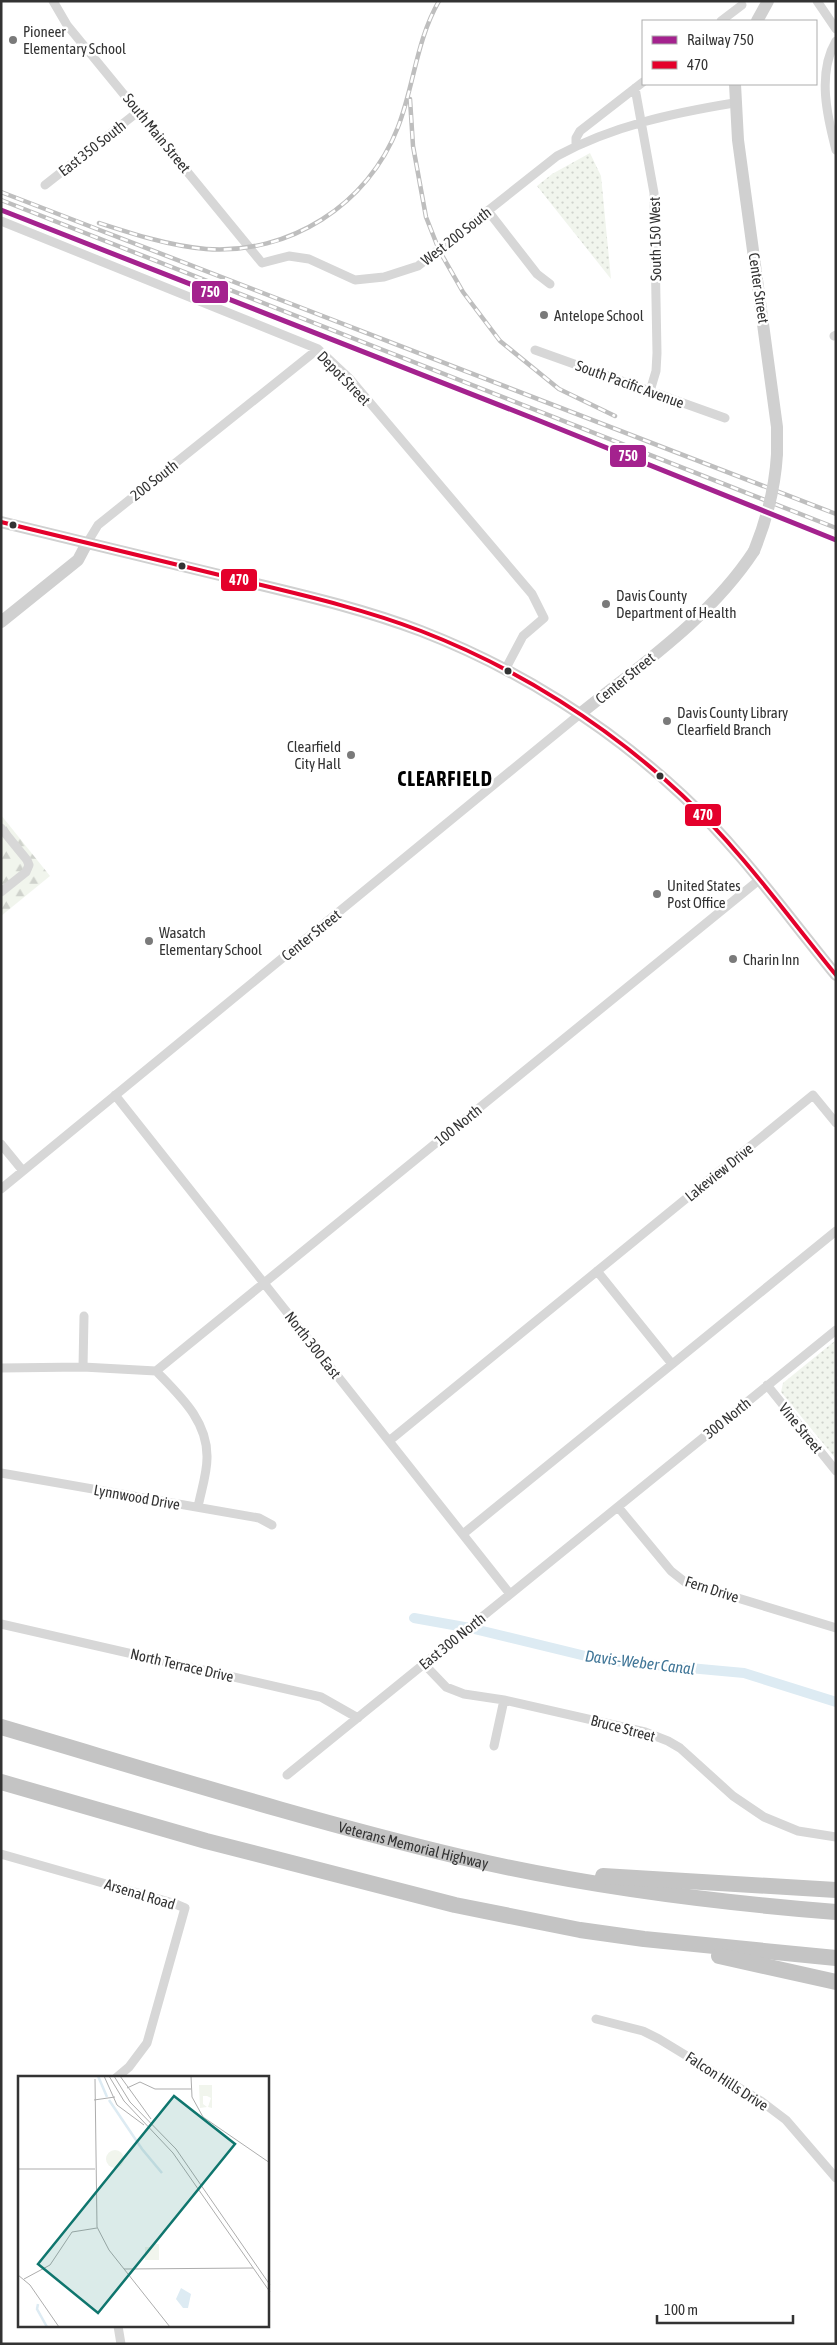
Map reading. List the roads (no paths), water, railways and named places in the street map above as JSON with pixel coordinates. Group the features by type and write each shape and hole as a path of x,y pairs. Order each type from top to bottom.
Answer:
{"highway":[{"name":"Veterans Memorial Highway","path":"1,1727 254,1802 462,1857 659,1895 836,1912"},
{"path":"1,1782 206,1841 455,1905 644,1940 836,1982"},
{"path":"531,1871 836,1890"},
{"path":"644,1940 836,1958"}],"main road":[{"path":"758,20 768,1"},
{"name":"Center Street","path":"580,714 700,616 738,576 754,551 770,507 775,482 777,427 734,103 735,85"},
{"path":"1,522 362,611 432,636 505,670 580,714 630,751 696,809 760,880 836,975"},
{"name":"200 South","path":"1,622 78,560 88,543"}],"street":[{"name":"South Main Street","path":"53,1 68,25 262,263"},
{"path":"817,1 836,29"},
{"path":"721,20 742,5"},
{"path":"836,41 826,68 826,96 836,150"},
{"path":"576,146 576,138 580,132 642,83"},
{"name":"South 150 West","path":"635,88 654,193 657,352 656,371 650,391"},
{"name":"West 200 South","path":"262,263 289,256 309,259 355,280 384,277 418,266 557,156 576,146 642,121 734,103"},
{"name":"East 350 South","path":"45,185 139,111"},
{"path":"488,211 537,274 550,284"},
{"name":"Depot Street","path":"1,221 318,349 349,378 532,594 544,618 523,636 505,670"},
{"name":"200 South","path":"88,543 98,526 318,349"},
{"name":"South Pacific Avenue","path":"535,350 725,418"},
{"name":"Center Street","path":"1,1189 580,714"},
{"path":"1,828 29,865 26,872 1,892"},
{"name":"100 North","path":"156,1371 760,880"},
{"name":"North 300 East","path":"115,1095 510,1594"},
{"name":"Lakeview Drive","path":"389,1441 813,1095 836,1123"},
{"path":"1,1144 23,1171"},
{"path":"463,1534 836,1231"},
{"path":"597,1271 672,1364"},
{"path":"83,1367 84,1316"},
{"name":"300 North","path":"618,1507 836,1330"},
{"path":"1,1368 83,1367 156,1371 184,1400 204,1431 207,1458 198,1507"},
{"name":"Vine Street","path":"767,1385 836,1471"},
{"name":"Lynnwood Drive","path":"1,1473 259,1518 272,1525"},
{"name":"East 300 North","path":"287,1775 618,1507"},
{"name":"Fern Drive","path":"618,1507 671,1571 680,1579 836,1628"},
{"name":"North Terrace Drive","path":"1,1624 321,1697 358,1718"},
{"name":"Bruce Street","path":"424,1664 446,1687 464,1694 504,1700 645,1732 668,1741 680,1748 733,1796 764,1817 798,1831 836,1837"},
{"path":"494,1746 504,1700"},
{"name":"Arsenal Road","path":"1,1854 186,1908 147,2042 129,2067 118,2076"},
{"name":"Falcon Hills Drive","path":"596,2019 643,2031 761,2101 786,2120 836,2178"},
{"path":"118,2328 121,2344"}],"waterway":[{"name":"Davis-Weber Canal","path":"414,1618 470,1628 602,1660 744,1673 836,1702"}],"railway":[{"path":"99,223 179,245 206,249 237,249 267,243 295,234 322,220 346,201 367,180 385,155 398,127 425,32 439,1"},
{"path":"410,99 413,146 426,217 439,250 463,292 500,341 559,389 615,416"},
{"path":"1,192 836,514"},
{"path":"1,200 836,528"}],"rail line":[{"name":"750","path":"1,210 535,419 836,540"}],"place":[{"name":"Pioneer Elementary School","path":"13,40"},
{"name":"Antelope School","path":"544,315"},
{"name":"Davis County Department of Health","path":"606,604"},
{"name":"Davis County Library Clearfield Branch","path":"667,721"},
{"name":"Clearfield City Hall","path":"351,755"},
{"name":"United States Post Office","path":"657,894"},
{"name":"Wasatch Elementary School","path":"149,941"},
{"name":"Charin Inn","path":"733,959"}],"district":[{"name":"CLEARFIELD","path":"445,778"}]}
